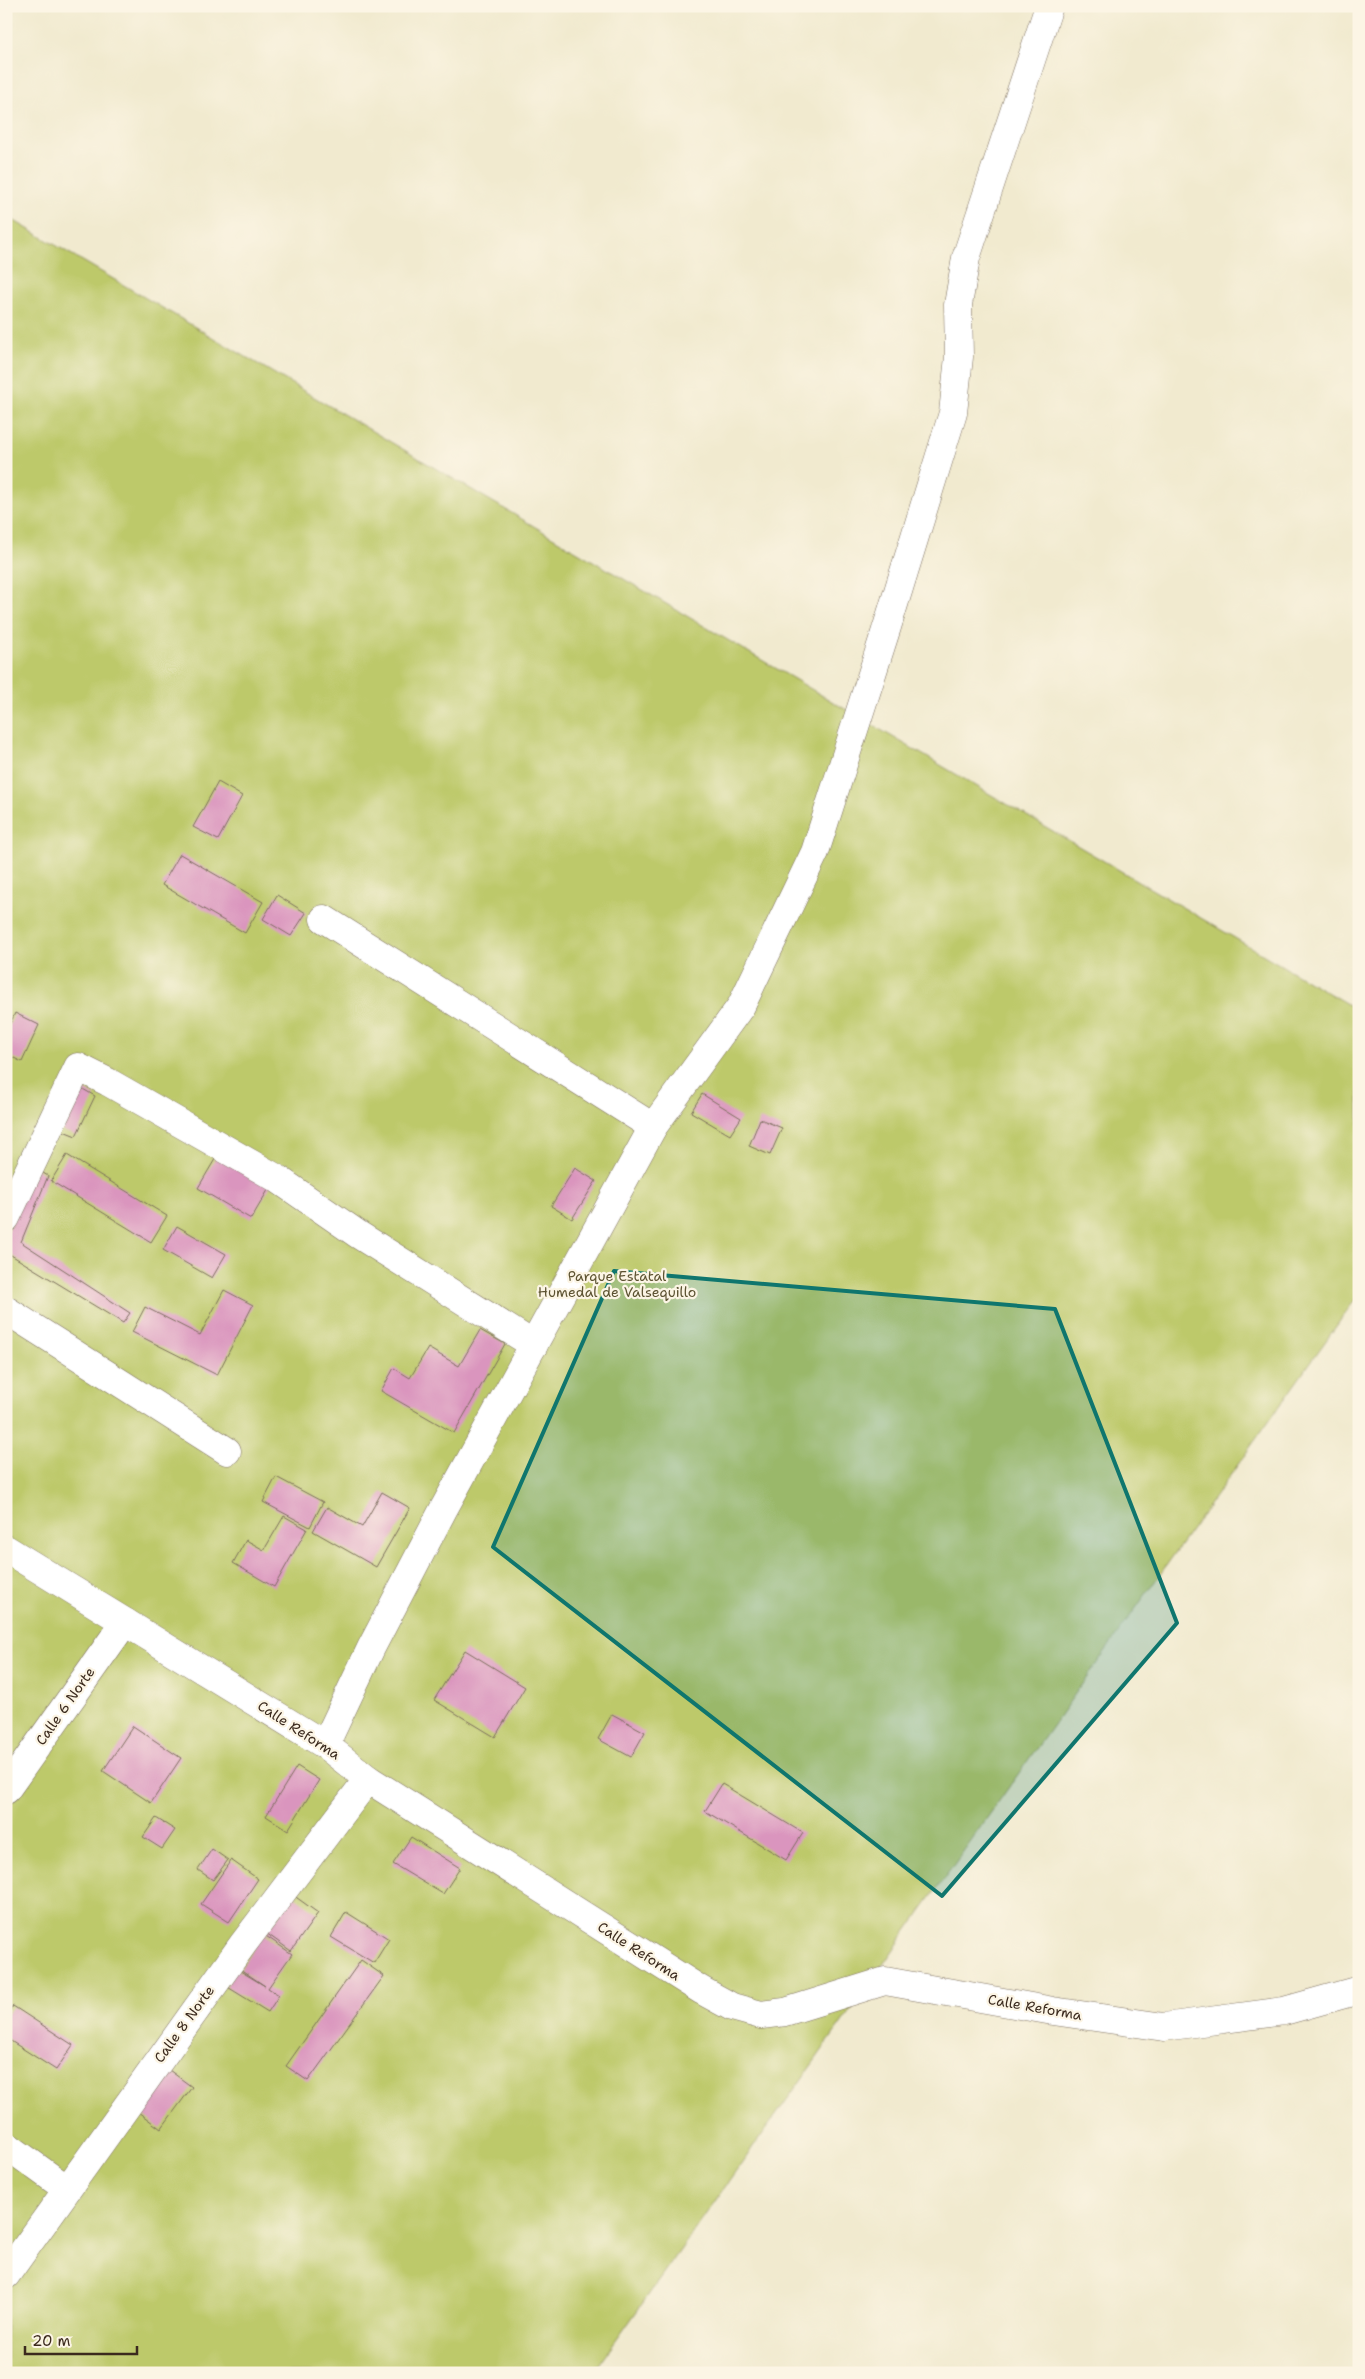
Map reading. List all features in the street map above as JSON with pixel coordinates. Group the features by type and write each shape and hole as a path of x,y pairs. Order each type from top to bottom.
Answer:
{"street":[{"path":"325,1745 371,1648 443,1510 653,1127 741,1006 815,852 953,413 959,357 958,305 966,258 1049,6"},
{"path":"324,919 653,1127"},
{"path":"6,1218 78,1067 116,1086 278,1179 359,1235 534,1345"},
{"path":"6,1310 227,1452"},
{"name":"Calle Reforma","path":"6,1549 325,1745 368,1779 701,1990 732,2006 761,2015 785,2012 885,1981 1053,2012 1164,2027 1284,2010 1359,1990"},
{"name":"Calle 6 Norte","path":"6,1790 125,1622"},
{"name":"Calle 8 Norte","path":"6,2274 243,1944 368,1779"},
{"path":"6,2145 66,2189"}],"highlighted area":[{"path":"614,1271 1055,1309 1177,1623 942,1896 493,1547"}],"green space":[{"name":"Parque Estatal Humedal de Valsequillo","path":"6,216 1359,1011 1359,1294 593,2373 6,2373"}],"building":[{"path":"218,782 242,796 218,840 193,827"},
{"path":"180,854 263,902 245,933 162,885"},
{"path":"277,895 306,913 291,936 263,919"},
{"path":"15,1013 39,1025 22,1062 6,1054 6,1032"},
{"path":"81,1088 95,1096 76,1136 61,1130"},
{"path":"702,1094 741,1118 730,1135 691,1112"},
{"path":"760,1119 782,1128 770,1155 749,1146"},
{"path":"221,1149 274,1180 251,1219 198,1188"},
{"path":"67,1155 167,1216 151,1242 51,1181"},
{"path":"35,1168 48,1176 21,1242 130,1313 123,1323 6,1252 6,1235"},
{"path":"575,1168 596,1181 572,1219 551,1206"},
{"path":"177,1226 226,1254 212,1278 163,1250"},
{"path":"224,1290 253,1305 217,1375 132,1332 145,1307 200,1335"},
{"path":"480,1330 505,1344 454,1433 381,1391 394,1368 410,1378 428,1348 459,1366"},
{"path":"276,1477 323,1502 310,1527 263,1502"},
{"path":"382,1492 410,1508 376,1567 313,1531 327,1507 362,1527"},
{"path":"284,1516 307,1529 274,1587 233,1563 246,1540 264,1550"},
{"path":"465,1650 525,1687 495,1737 434,1700"},
{"path":"612,1714 645,1732 631,1757 598,1739"},
{"path":"133,1726 181,1758 151,1803 103,1771"},
{"path":"297,1766 319,1780 288,1830 266,1816"},
{"path":"722,1784 803,1833 786,1860 705,1811"},
{"path":"156,1818 175,1830 162,1849 143,1837"},
{"path":"411,1837 460,1868 443,1894 393,1864"},
{"path":"212,1849 228,1860 213,1880 198,1870"},
{"path":"231,1860 258,1879 229,1922 201,1904"},
{"path":"293,1895 318,1913 291,1951 266,1933"},
{"path":"346,1912 389,1939 374,1963 331,1937"},
{"path":"263,1934 292,1954 268,1988 279,1995 268,2012 226,1986 237,1969 265,1986 240,1969"},
{"path":"361,1960 384,1976 308,2081 286,2066"},
{"path":"13,2006 73,2045 56,2070 6,2038 6,2016"},
{"path":"169,2070 192,2087 161,2129 138,2112"}]}
